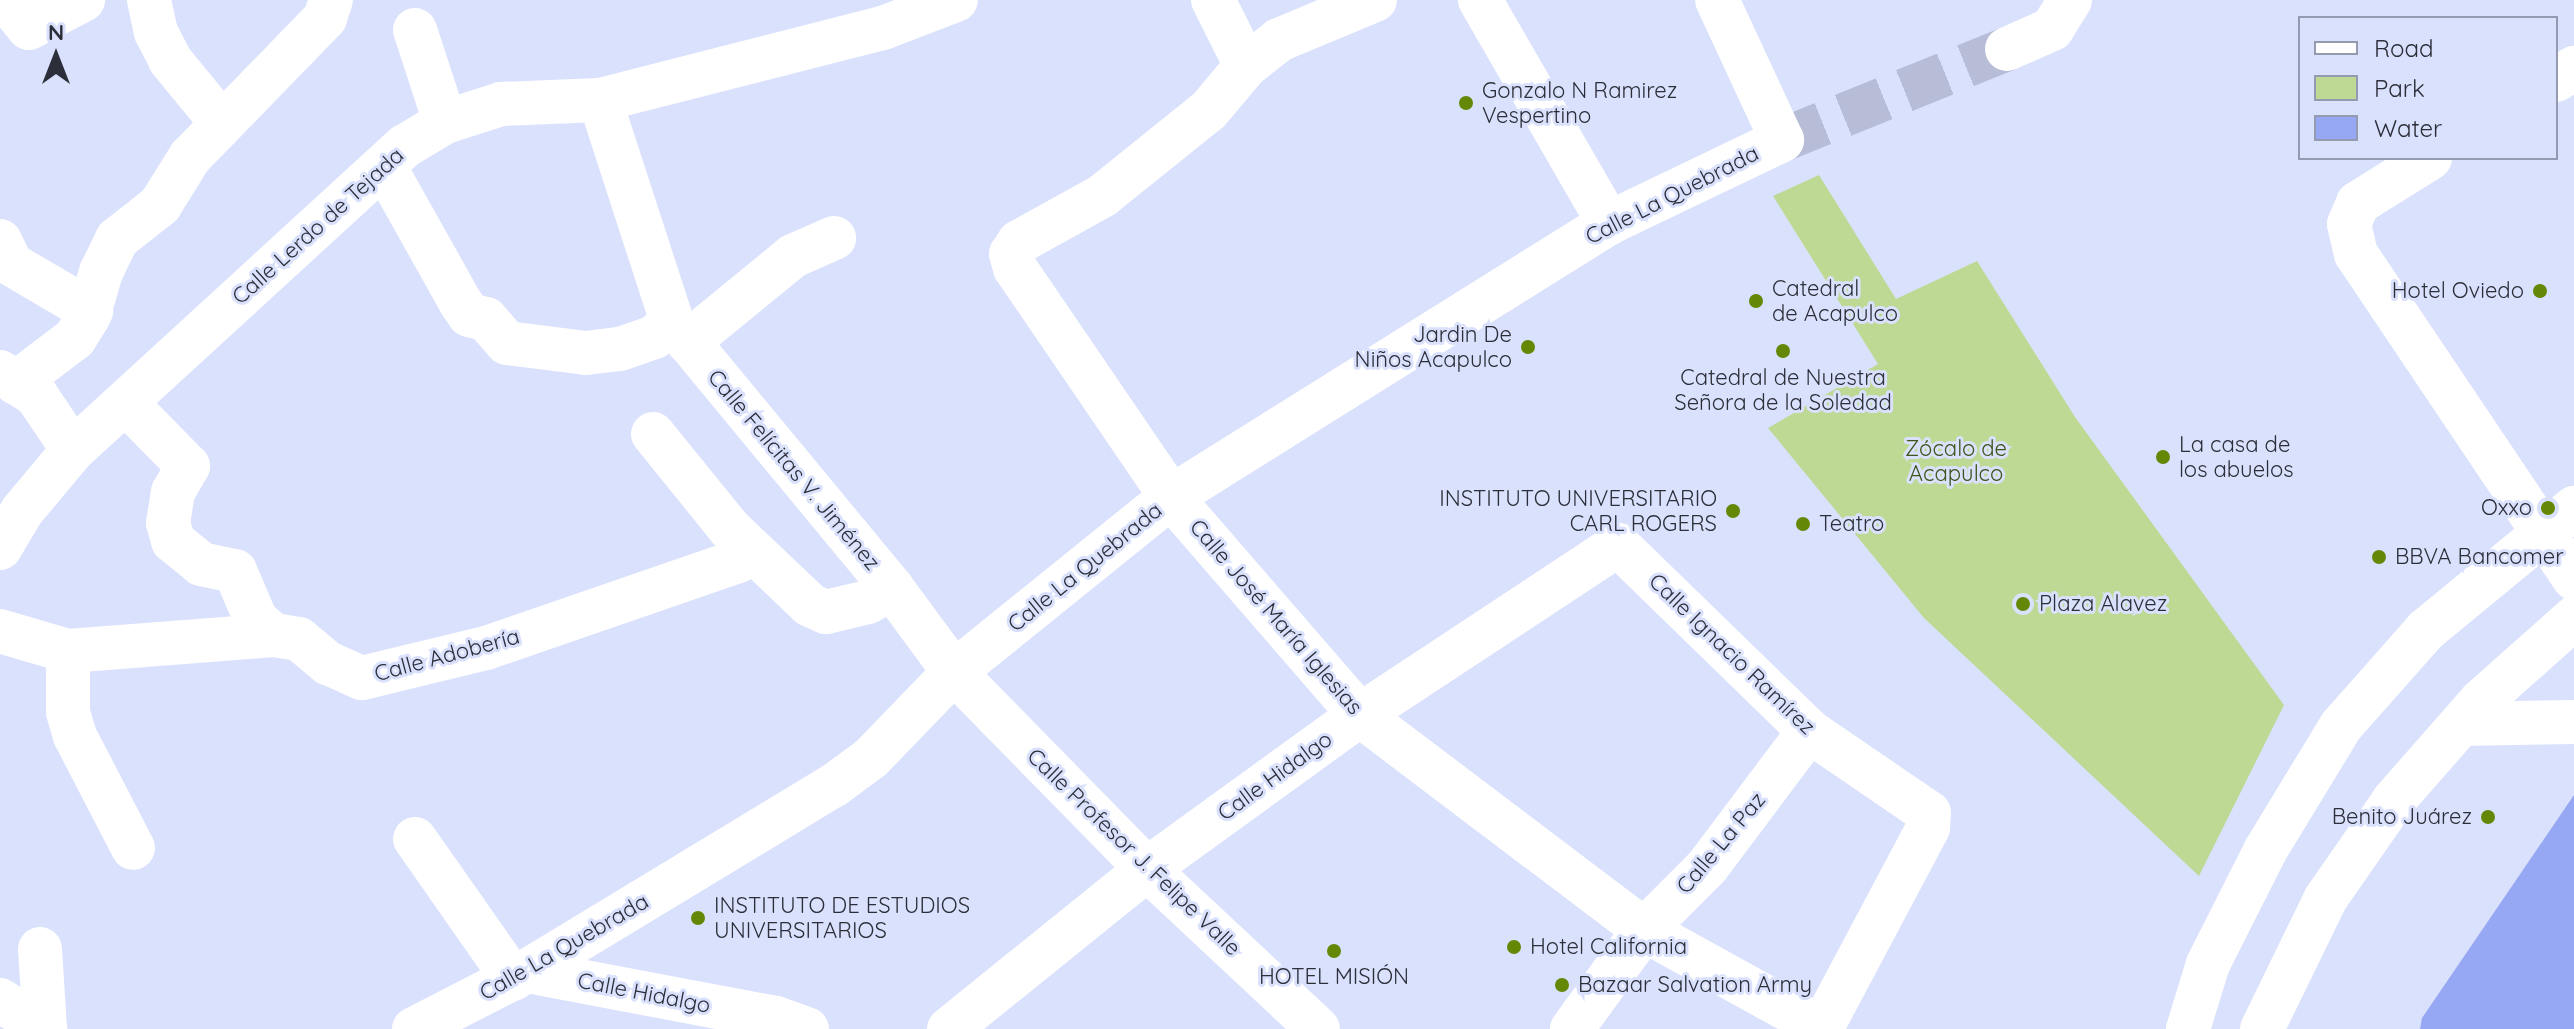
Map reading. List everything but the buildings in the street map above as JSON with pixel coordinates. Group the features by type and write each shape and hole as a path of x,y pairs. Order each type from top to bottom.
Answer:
{"street":[{"path":"6,0 29,28 83,0"},
{"path":"149,0 156,32 170,60 221,122"},
{"path":"73,450 36,395 8,378 75,338 91,311 101,272 117,239 160,205 190,157 325,18 331,0"},
{"name":"Calle Lerdo de Tejada","path":"0,548 22,511 73,450 384,166 445,122 501,104 600,100 883,28 956,0"},
{"path":"1213,0 1246,66 1279,40 1375,0"},
{"path":"1480,0 1609,223"},
{"name":"Calle La Quebrada","path":"414,1029 520,975 833,786 871,758 954,672 1171,497 1609,223 1782,140 1717,0"},
{"path":"2007,49 2052,29 2070,0"},
{"path":"415,30 445,122"},
{"name":"Calle José María Iglesias","path":"1246,66 1209,110 1102,196 1019,242 1011,254 1015,268 1171,497 1360,715 1644,930 1822,1029"},
{"name":"Calle Felícitas V. Jiménez","path":"600,100 652,260 680,332 892,588 954,672"},
{"path":"2427,160 2358,203 2349,224 2356,254 2558,521 2574,578"},
{"path":"384,166 469,315 486,319 507,343 586,353 680,332 793,256 834,238"},
{"path":"0,241 11,264 91,311"},
{"path":"127,404 188,466 173,492 168,523 173,541 201,564 235,571 256,620 274,635"},
{"path":"653,434 751,550 810,605 826,612 868,602 892,588"},
{"path":"2188,1029 2208,964 2259,863 2341,726 2426,630 2558,521"},
{"name":"Calle Hidalgo","path":"949,1029 1147,869 1360,715 1618,545"},
{"name":"Calle Ignacio Ramírez","path":"1618,545 1809,731 1929,813 1928,828 1822,1029"},
{"name":"Calle Adobería","path":"0,631 68,651 274,635 299,639 328,663 362,678 396,674 710,571 751,550"},
{"path":"2262,1029 2326,898 2394,800 2461,724 2574,618"},
{"path":"68,651 68,712 75,736 133,848"},
{"name":"Calle Profesor J. Felipe Valle","path":"954,672 1147,869 1318,1029"},
{"path":"2461,724 2574,722"},
{"name":"Calle La Paz","path":"1572,1029 1644,930 1707,867 1809,731"},
{"path":"415,839 520,975"},
{"path":"40,949 45,1029"},
{"name":"Calle Hidalgo","path":"520,975 776,1018 807,1029"},
{"path":"0,1000 45,1029"}],"green space":[{"name":"Zócalo de Acapulco","path":"1819,175 1896,299 1977,261 2075,417 2284,705 2199,876 1924,618 1768,428 1878,364 1773,196"}],"water":[{"path":"2574,795 2574,1029 2420,1029 2422,1018"}],"tunnel":[{"path":"1782,140 2007,49"}],"place":[{"name":"Gonzalo N Ramirez Vespertino","path":"1466,103"},
{"name":"Hotel Oviedo","path":"2540,291"},
{"name":"Catedral de Acapulco","path":"1756,301"},
{"name":"Jardin De Niños Acapulco","path":"1528,347"},
{"name":"Catedral de Nuestra Señora de la Soledad","path":"1783,351"},
{"name":"La casa de los abuelos","path":"2163,457"},
{"name":"Oxxo","path":"2548,508"},
{"name":"INSTITUTO UNIVERSITARIO CARL ROGERS","path":"1733,511"},
{"name":"Teatro","path":"1803,524"},
{"name":"BBVA Bancomer","path":"2379,557"},
{"name":"Plaza Alavez","path":"2023,604"},
{"name":"Benito Juárez","path":"2488,817"},
{"name":"INSTITUTO DE ESTUDIOS UNIVERSITARIOS","path":"698,918"},
{"name":"Hotel California","path":"1514,947"},
{"name":"HOTEL MISIÓN","path":"1334,951"},
{"name":"Bazaar Salvation Army","path":"1562,985"}]}
